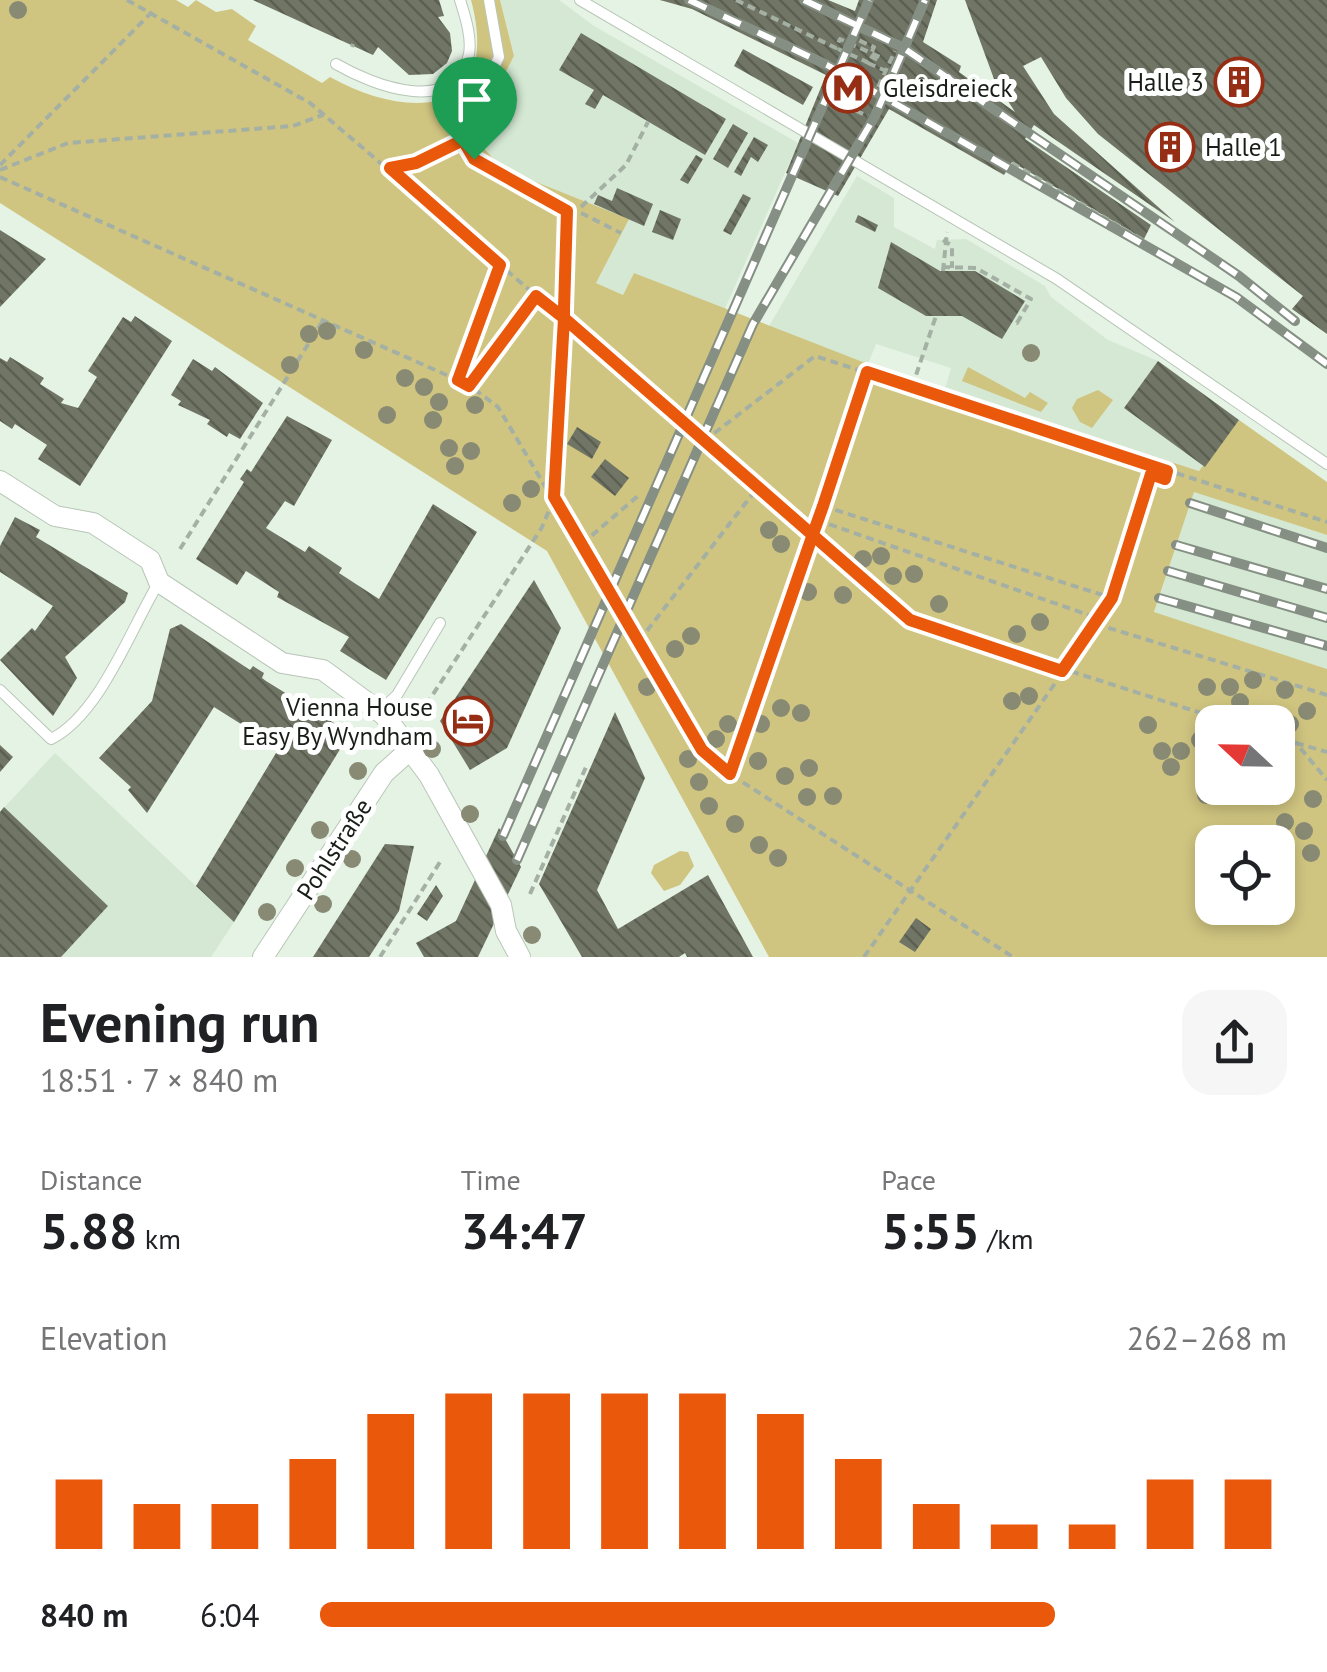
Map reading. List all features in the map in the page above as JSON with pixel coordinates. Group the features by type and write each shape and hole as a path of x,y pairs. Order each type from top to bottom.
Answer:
{"street":[{"path":"0,481 55,516 93,523 150,560 159,582 282,663 323,670 380,711 412,748 501,905 506,931 520,957"},
{"name":"Pohlstraße","path":"263,957 384,773 412,748"}],"lane":[{"path":"336,64 410,92 447,86 461,72 469,54 460,0"},
{"path":"489,0 498,57 466,124 463,140 474,159 567,211 564,318"},
{"path":"580,0 1057,280 1327,464"},
{"path":"0,690 51,739 67,731 93,700 159,582"},
{"path":"380,711 397,696 440,623"}],"path":[{"path":"128,0 325,114 924,628 1195,712"},
{"path":"738,0 886,71"},
{"path":"0,171 152,12"},
{"path":"836,48 840,39 867,51 880,57 878,60 870,56 874,47 858,40"},
{"path":"878,87 895,51"},
{"path":"848,106 867,62"},
{"path":"832,100 868,116"},
{"path":"0,171 68,144 293,126 325,114"},
{"path":"587,202 626,166 648,122"},
{"path":"390,168 416,163 463,140"},
{"path":"1012,163 1143,240"},
{"path":"0,171 322,322 458,380 498,406 702,750 730,774 1013,957"},
{"path":"576,211 621,233"},
{"path":"952,268 952,246 943,240 942,269 976,268 1031,299 1017,323 1013,321"},
{"path":"458,380 500,265"},
{"path":"469,386 536,296"},
{"path":"912,388 936,316"},
{"path":"426,704 541,529 554,497 564,318"},
{"path":"180,549 322,322"},
{"path":"704,441 815,356 1327,522"},
{"path":"730,774 867,372"},
{"path":"1138,470 1165,479 1167,471"},
{"path":"864,957 908,888 1098,622 1112,598 1151,474"},
{"path":"639,641 758,487"},
{"path":"581,544 639,495"},
{"path":"823,506 1112,598"},
{"path":"817,520 1098,622 1327,695"},
{"path":"1296,743 1327,752"},
{"path":"1296,743 1327,780"},
{"path":"530,894 586,766"},
{"path":"380,957 440,862"}],"shaded area":[{"path":"0,0 176,0 188,7 196,0 216,12 232,9 256,26 248,40 322,83 330,77 391,100 418,103 443,99 461,87 473,67 477,38 471,0 500,0 514,56 484,115 484,148 501,168 629,219 596,283 623,295 634,273 868,364 1199,471 1239,420 1327,482 1327,535 1194,492 1154,612 1327,669 1327,957 769,957 547,551 0,203"},
{"path":"500,0 559,0 594,26 798,143 724,311 634,273 623,295 596,283 628,219 501,168 491,159 481,138 481,125 514,56"},
{"path":"857,176 894,198 894,227 935,249 937,240 966,239 1045,286 1051,297 1108,340 1158,361 1239,420 1205,467 1199,471 945,389 951,368 876,344 868,364 768,328"},
{"path":"968,367 1025,398 1030,392 1048,403 1041,412 962,381"},
{"path":"1098,390 1113,400 1092,428 1080,422 1072,408 1077,399"},
{"path":"1194,491 1327,535 1327,669 1154,613"},
{"path":"55,753 234,922 211,957 0,957 0,812"},
{"path":"680,851 688,852 694,866 680,885 664,891 651,873 654,865"}],"building":[{"path":"253,0 439,0 444,16 438,17 450,33 452,51 447,63 433,74 409,75 378,47 373,55"},
{"path":"660,0 828,0 855,11 859,0 937,0 923,42 961,66 959,72 1015,112 994,79 965,0 1327,0 1327,334 1292,309 1303,296 1098,134 1066,98 1041,57 1023,66 1054,114 1175,222 1034,125 1025,139 1151,225 1144,239 1012,162 1004,175 889,109 838,196 786,173 826,75 692,9"},
{"path":"581,33 726,119 705,155 603,95 595,109 585,104 594,90 559,70"},
{"path":"743,49 813,87 803,105 734,66"},
{"path":"496,100 510,115 505,124 488,113"},
{"path":"733,124 748,133 728,168 713,159"},
{"path":"754,137 768,145 758,162 751,157 741,176 734,172"},
{"path":"696,155 703,159 688,184 680,180"},
{"path":"617,188 653,204 644,226 594,204 598,195 612,201"},
{"path":"743,194 751,198 731,235 723,231"},
{"path":"660,210 681,219 673,240 652,232"},
{"path":"858,215 878,225 875,232 855,222"},
{"path":"0,230 46,259 0,307"},
{"path":"891,242 940,271 975,271 1025,301 1002,339 962,316 926,316 878,288"},
{"path":"135,316 172,341 80,486 38,459 47,445 15,424 12,429 0,421 0,358 7,362 10,357 44,378 40,384 64,399 61,403 78,408 97,377 88,371 123,317 131,322"},
{"path":"193,359 212,371 215,367 263,403 240,439 229,433 227,437 207,424 210,420 178,405 181,401 171,395"},
{"path":"1158,361 1239,420 1205,467 1124,408"},
{"path":"287,416 332,440 294,506 285,501 266,528 305,552 309,546 342,568 339,573 379,599 433,504 477,532 386,680 340,651 349,637 277,597 279,592 246,571 237,585 196,559 244,482 240,479 247,469 251,472"},
{"path":"577,427 601,442 592,459 567,444"},
{"path":"605,459 629,478 615,496 591,477"},
{"path":"15,517 40,530 36,537 128,593 125,602 65,657 77,678 53,716 0,660 32,628 35,631 53,606 0,572 0,546"},
{"path":"534,580 561,628 507,748 470,770 440,721"},
{"path":"181,624 250,670 253,666 264,673 262,678 266,681 350,733 234,922 196,886 279,748 214,707 147,813 128,790 131,787 99,758 152,701 170,629"},
{"path":"615,712 645,778 597,890 618,929 708,875 753,957 687,957 685,953 679,957 582,957 539,884"},
{"path":"0,745 13,757 0,772"},
{"path":"4,807 108,906 61,957 0,957 0,812"},
{"path":"499,828 521,867 478,957 424,957 416,943 456,921"},
{"path":"385,844 414,846 399,911 369,957 313,957"},
{"path":"436,885 443,896 427,921 417,914"},
{"path":"916,918 931,929 915,952 899,942"}],"railway":[{"path":"689,0 827,65 1236,297 1327,364"},
{"path":"804,0 902,47 1239,276 1295,321"},
{"path":"503,836 869,0"},
{"path":"517,860 753,324 875,116 925,0"},
{"path":"1190,503 1327,548"},
{"path":"1176,545 1327,589"},
{"path":"1168,571 1327,618"},
{"path":"1159,598 1327,646"}],"place":[{"name":"Halle 3","path":"1239,82"},
{"name":"Gleisdreieck","path":"848,88"},
{"name":"Halle 1","path":"1170,147"},
{"name":"Vienna House Easy By Wyndham","path":"468,721"}],"route":[{"path":"474,159 466,152 463,140 416,163 390,168 500,265 458,380 469,386 536,296 564,318 813,534 910,620 924,628 1062,671 1112,598 1151,474 1165,479 1167,471 867,372 823,506 817,520 813,534 730,774 702,750 554,497 564,318 564,309 569,246 567,211 474,159"}]}
